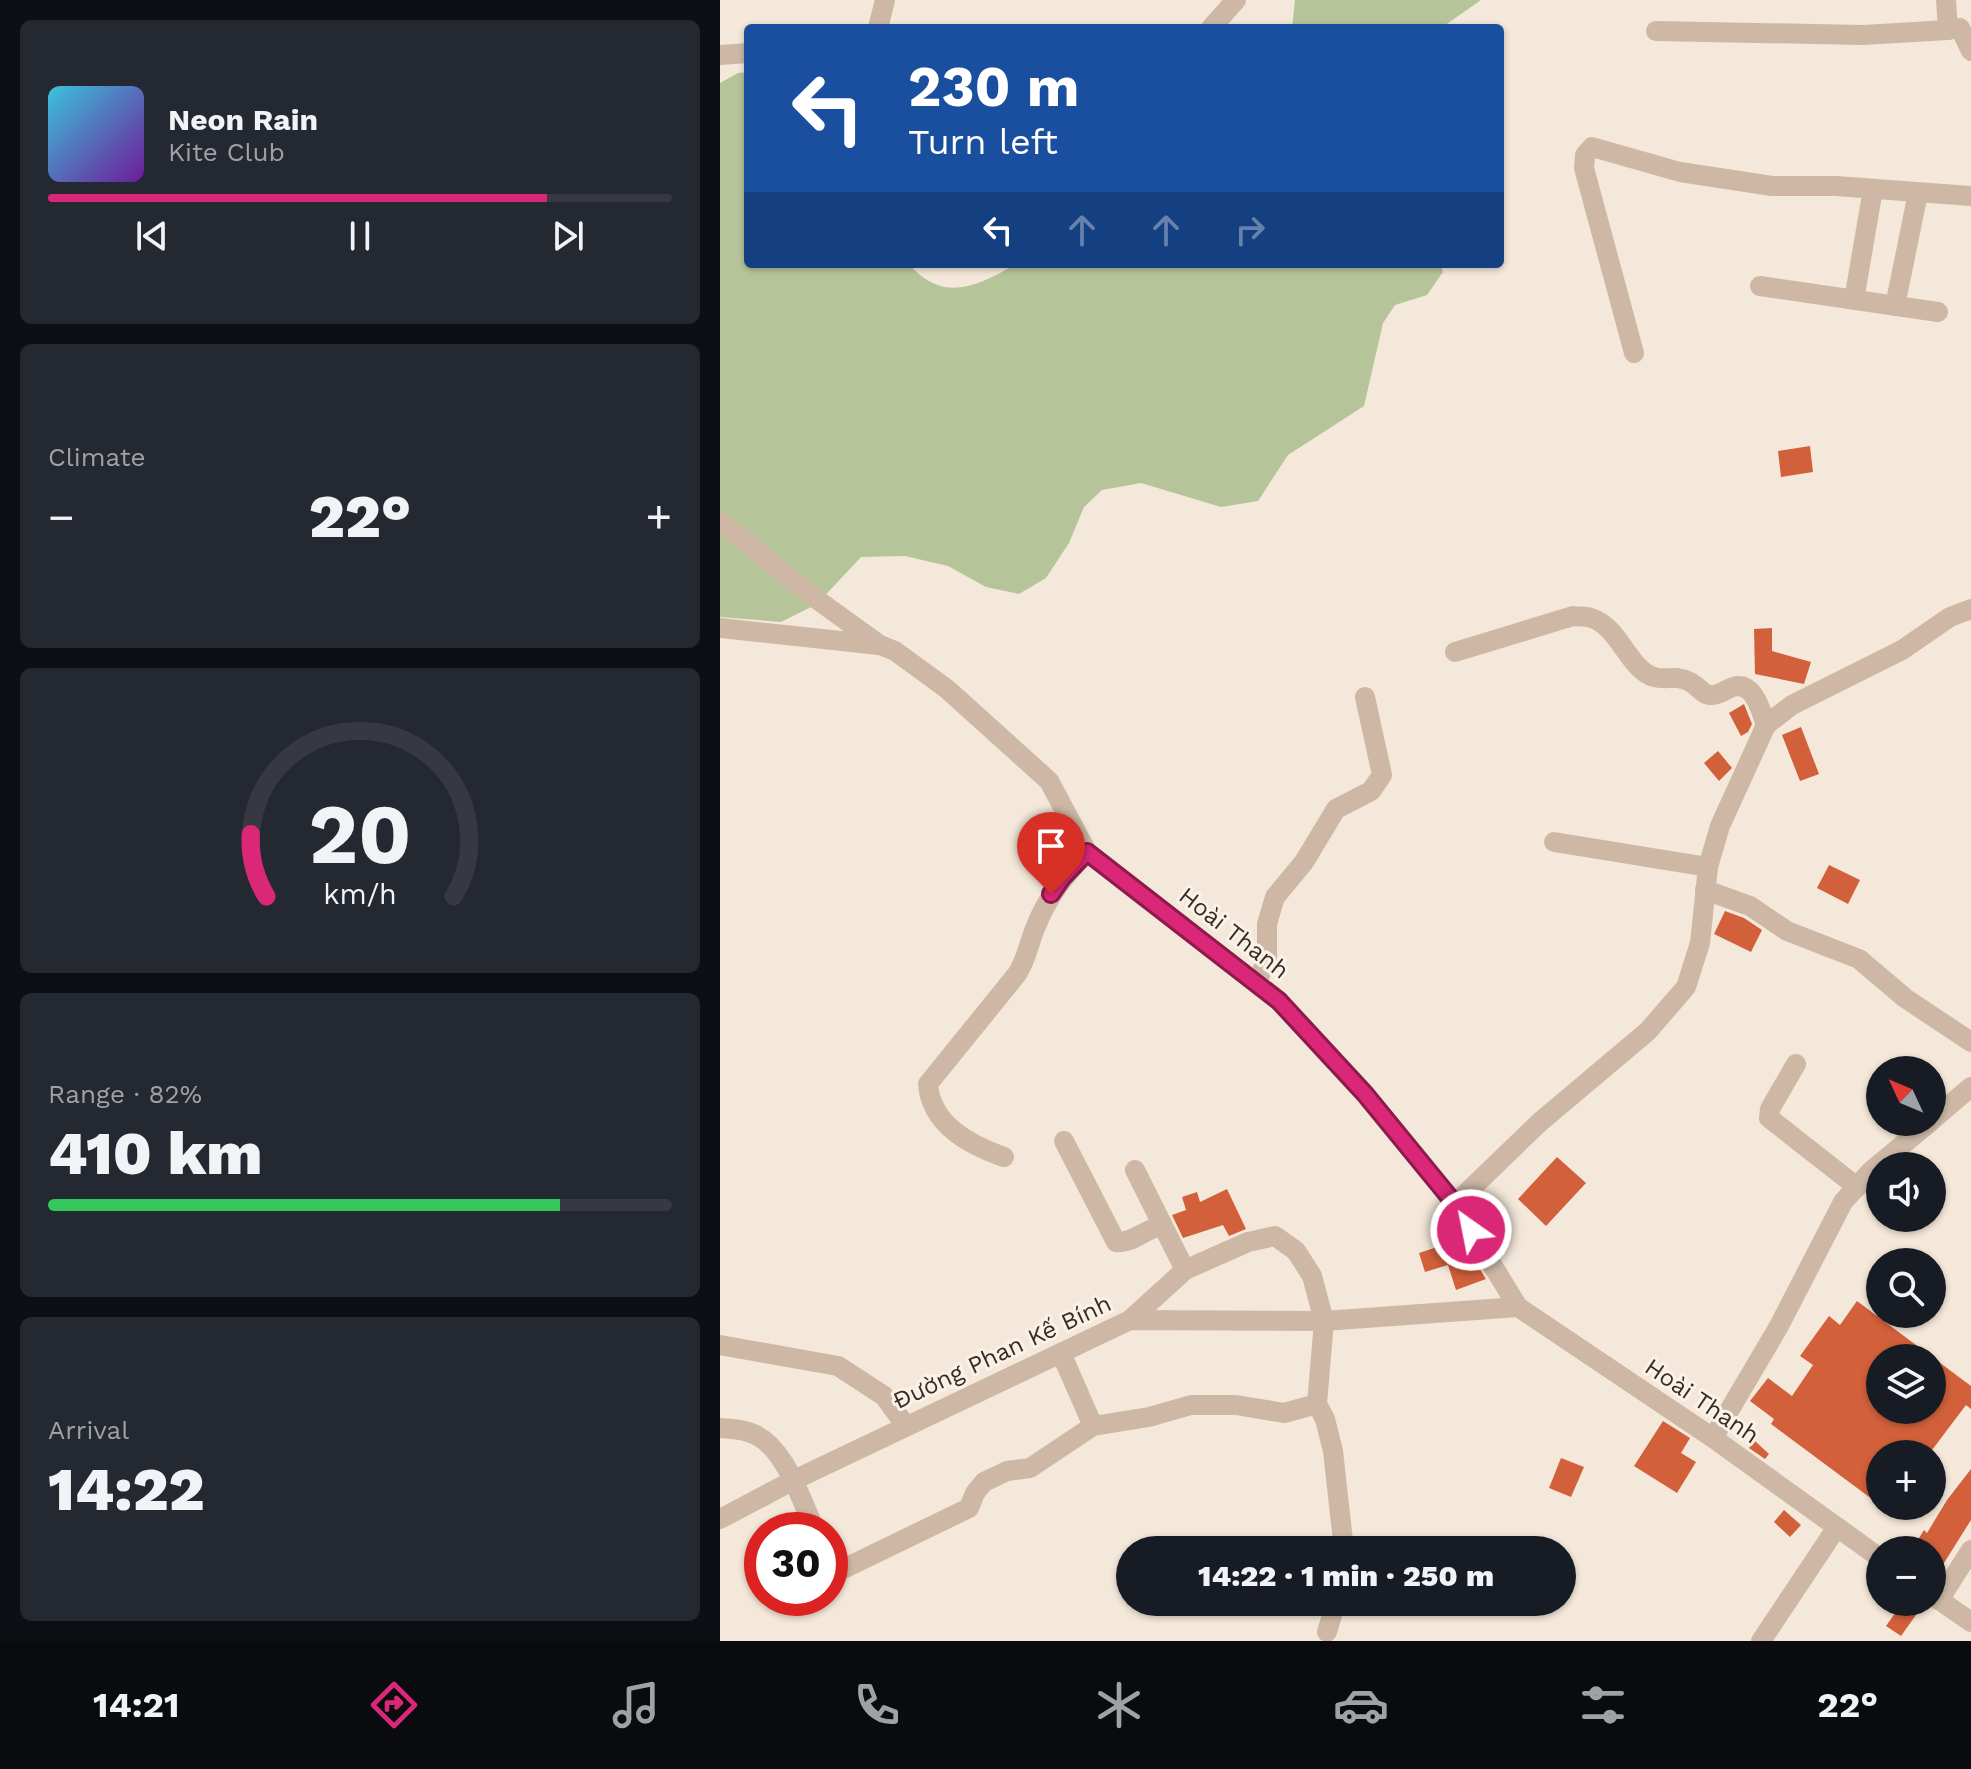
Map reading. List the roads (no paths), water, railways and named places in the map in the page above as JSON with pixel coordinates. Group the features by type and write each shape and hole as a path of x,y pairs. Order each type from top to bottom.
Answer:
{"street":[{"path":"879,24 885,0"},
{"path":"1215,24 1236,0"},
{"path":"1946,0 1971,51"},
{"path":"1656,31 1863,35 1960,28"},
{"path":"720,55 744,53"},
{"path":"1634,353 1584,168 1585,155 1592,147 1680,172 1757,184 1971,196"},
{"path":"1854,300 1873,189"},
{"path":"1895,306 1918,193"},
{"path":"1760,286 1938,312"},
{"name":"Hoài Thanh","path":"720,521 812,596 947,689 1049,781 1087,852 1279,1001 1365,1094 1455,1204 1518,1307 1713,1438 1866,1548"},
{"path":"1455,1204 1540,1122 1648,1031 1686,987 1700,943 1708,867 1720,826 1766,725 1792,705 1902,650 1950,617 1971,609"},
{"path":"1455,652 1573,616 1592,618 1606,626 1642,670 1654,677 1677,676 1711,696 1735,686 1748,689 1756,697 1766,725"},
{"path":"720,628 880,645"},
{"path":"1256,983 1267,961 1267,924 1275,897 1304,862 1336,809 1371,791 1382,775 1365,697"},
{"path":"1554,842 1708,867"},
{"path":"1004,1157 963,1140 935,1107 928,1084 1017,974 1025,962 1035,928 1051,894 1087,852"},
{"path":"1705,890 1750,906 1787,931 1859,959 1905,998 1971,1042"},
{"path":"1796,1064 1770,1109 1769,1118 1857,1187"},
{"path":"1946,1108 1971,1087"},
{"path":"1713,1438 1779,1326 1843,1202 1871,1171 1913,1136"},
{"path":"1064,1141 1116,1242 1124,1243 1150,1228 1161,1226"},
{"path":"1135,1170 1185,1270"},
{"path":"1130,1320 1185,1270 1248,1242 1275,1236 1296,1251 1312,1276 1324,1321 1317,1404 1325,1419 1333,1451 1342,1536"},
{"name":"Đường Phan Kế Bính","path":"720,1519 792,1481 1130,1320 1324,1321 1518,1307"},
{"path":"720,1345 838,1366 884,1396 906,1426"},
{"path":"1061,1353 1093,1426"},
{"path":"848,1567 969,1508 984,1482 1007,1471 1030,1468 1093,1426 1149,1417 1191,1405 1236,1405 1284,1413 1317,1404"},
{"path":"720,1428 752,1433 770,1444 782,1459 807,1512"},
{"path":"1761,1641 1837,1527"},
{"path":"1946,1583 1971,1550"},
{"path":"1946,1605 1971,1622"},
{"path":"1327,1632 1332,1616"}]}
